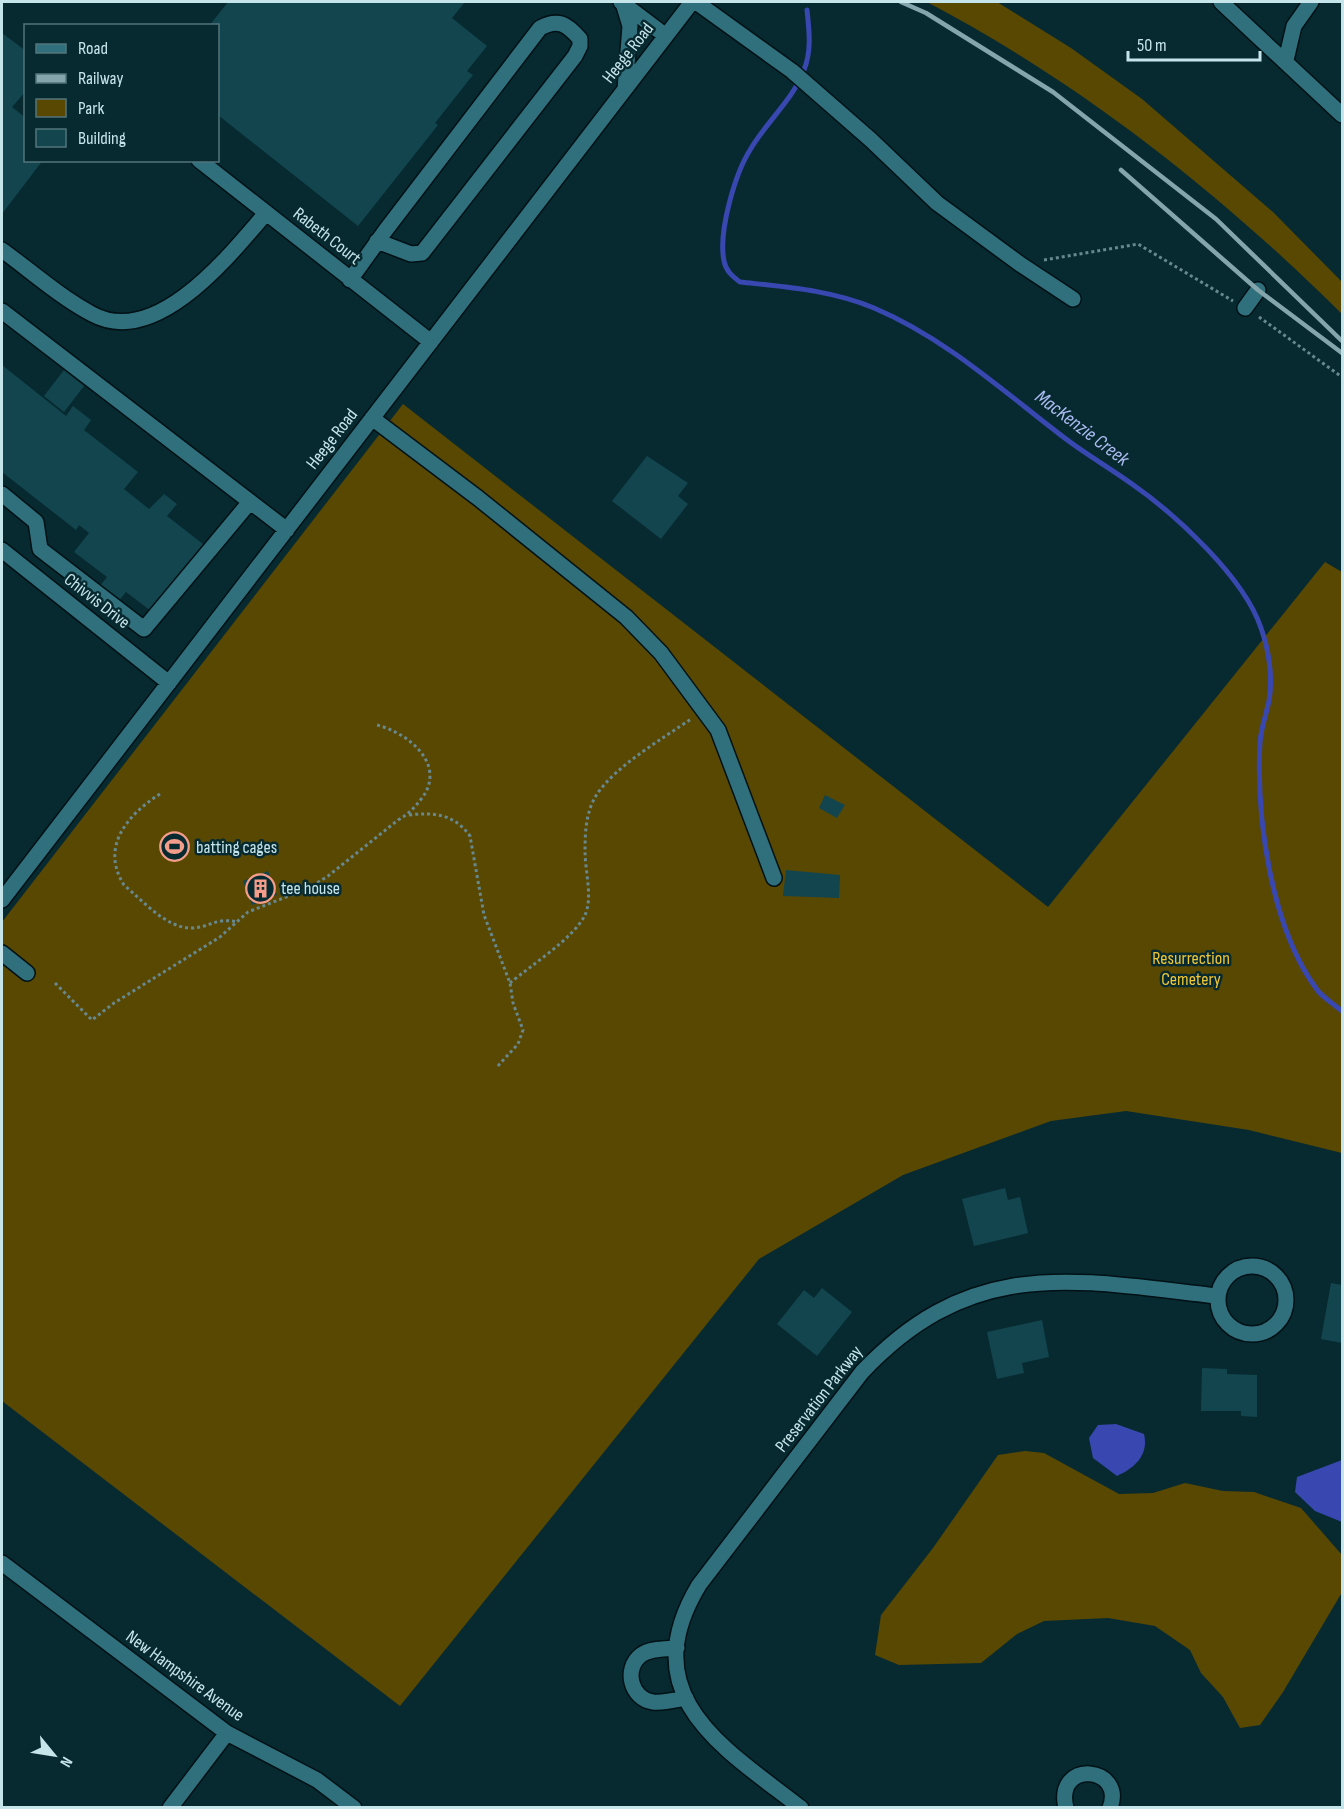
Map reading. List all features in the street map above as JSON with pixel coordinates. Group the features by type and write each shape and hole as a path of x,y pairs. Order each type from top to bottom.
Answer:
{"street":[{"path":"622,2 666,36"},
{"path":"622,2 630,26 625,89"},
{"name":"Heege Road","path":"2,900 694,2"},
{"path":"694,2 807,83 872,140 937,203 1020,264 1073,299"},
{"path":"1221,2 1286,60 1342,116"},
{"path":"1286,60 1294,26 1311,2"},
{"path":"351,280 377,241 540,28 551,22 560,22 570,28 580,39 580,46 575,56 422,253 411,254 377,241"},
{"name":"Rabeth Court","path":"202,162 431,342"},
{"path":"2,250 93,315 116,321 136,321 167,308 218,269 266,213"},
{"path":"1245,308 1258,290"},
{"path":"2,311 287,530"},
{"path":"372,418 478,498 626,617 661,653 718,730 774,878"},
{"path":"2,494 36,522 40,549 144,629 249,503"},
{"path":"21,566 40,549"},
{"name":"Chivvis Drive","path":"2,550 169,682"},
{"path":"2,953 27,973"},
{"path":"1253,1265 1263,1267 1279,1279 1286,1298 1281,1318 1274,1326 1265,1331 1245,1334 1235,1330 1221,1316 1217,1296 1220,1286 1233,1270 1253,1265"},
{"name":"Preservation Parkway","path":"801,1808 711,1737 695,1716 686,1698 679,1674 677,1648 683,1615 699,1585 862,1372 884,1348 932,1314 958,1301 997,1288 1063,1281 1217,1296"},
{"name":"New Hampshire Avenue","path":"2,1563 227,1733 317,1779 354,1808"},
{"path":"677,1648 651,1651 640,1656 632,1666 630,1679 634,1690 643,1699 654,1702 686,1698"},
{"path":"170,1808 227,1733"},
{"path":"1066,1808 1064,1798 1066,1788 1080,1774 1090,1773 1108,1782 1112,1791 1110,1808"}],"path":[{"path":"1020,264 1138,244 1245,308 1342,377"},
{"path":"510,983 572,934 586,913 588,900 585,834 587,818 597,794 640,754 704,709"},
{"path":"55,983 92,1020 114,1003 220,937 259,906 309,888 328,876 398,820 409,814 430,784 432,774 429,764 408,740 392,729 377,725"},
{"path":"160,794 131,818 117,841 113,855 124,885 168,920 181,926 192,928 220,920 237,922"},
{"path":"409,814 447,816 464,827 470,836 484,915 510,983 513,1003 523,1030 518,1044 496,1068"}],"green space":[{"path":"927,2 997,2 1071,48 1142,99 1273,212 1342,282 1342,314 1247,225 1146,143 1094,104 1040,68"},
{"name":"Resurrection Cemetery","path":"403,404 1048,907 1325,562 1342,572 1342,1153 1249,1130 1126,1111 1051,1121 903,1175 759,1259 400,1706 2,1401 2,922"},
{"path":"1025,1451 1044,1453 1119,1494 1153,1493 1185,1483 1223,1491 1254,1492 1301,1508 1342,1555 1341,1594 1283,1692 1260,1725 1240,1728 1223,1697 1201,1673 1190,1650 1155,1626 1108,1618 1044,1621 1017,1634 981,1663 899,1665 875,1655 881,1615 933,1548 998,1455"}],"shaded area":[{"path":"1116,1424 1144,1434 1145,1442 1142,1454 1135,1465 1117,1476 1093,1458 1089,1438 1098,1425"},
{"path":"1342,1460 1342,1522 1315,1511 1295,1492 1297,1477"}],"building":[{"path":"228,2 465,2 452,18 487,46 467,71 473,75 435,123 438,125 358,226 219,116 219,24 211,24"},
{"path":"2,33 24,50 24,93 12,107 24,116 24,162 41,162 2,214"},
{"path":"2,365 66,416 73,406 91,420 84,430 138,472 124,489 149,509 164,494 177,504 167,516 203,544 151,611 126,592 118,602 99,587 107,577 74,552 89,533 79,525 76,530 2,472"},
{"path":"64,370 84,386 64,412 44,396"},
{"path":"647,456 688,483 678,496 688,504 661,539 612,501"},
{"path":"825,795 845,805 837,818 819,808"},
{"path":"786,870 840,875 839,898 783,896"},
{"name":"tee house","path":"268,871 277,895 252,905 243,881"},
{"path":"1005,1188 1008,1200 1020,1197 1028,1233 974,1246 962,1199"},
{"path":"1331,1283 1342,1285 1342,1343 1321,1339"},
{"path":"822,1288 852,1312 817,1356 777,1324 804,1290 814,1298"},
{"path":"1042,1320 1049,1357 1022,1363 1024,1373 997,1379 987,1332"},
{"path":"1202,1368 1227,1369 1227,1374 1257,1375 1257,1417 1241,1416 1241,1411 1201,1411"}],"waterway":[{"name":"MacKenzie Creek","path":"807,10 809,48 804,70 793,91 744,160 734,188 723,235 726,268 740,282 808,290 858,302 926,335 974,368 1074,445 1149,497 1187,529 1224,568 1252,608 1261,628 1268,655 1270,692 1262,727 1259,772 1264,838 1278,905 1302,966 1318,991 1342,1011"}],"railway":[{"path":"901,2 926,13 1053,92 1216,219 1342,341"},
{"path":"1121,170 1258,290 1342,353"}],"place":[{"name":"batting cages","path":"175,847"},
{"name":"tee house","path":"260,888"}]}
